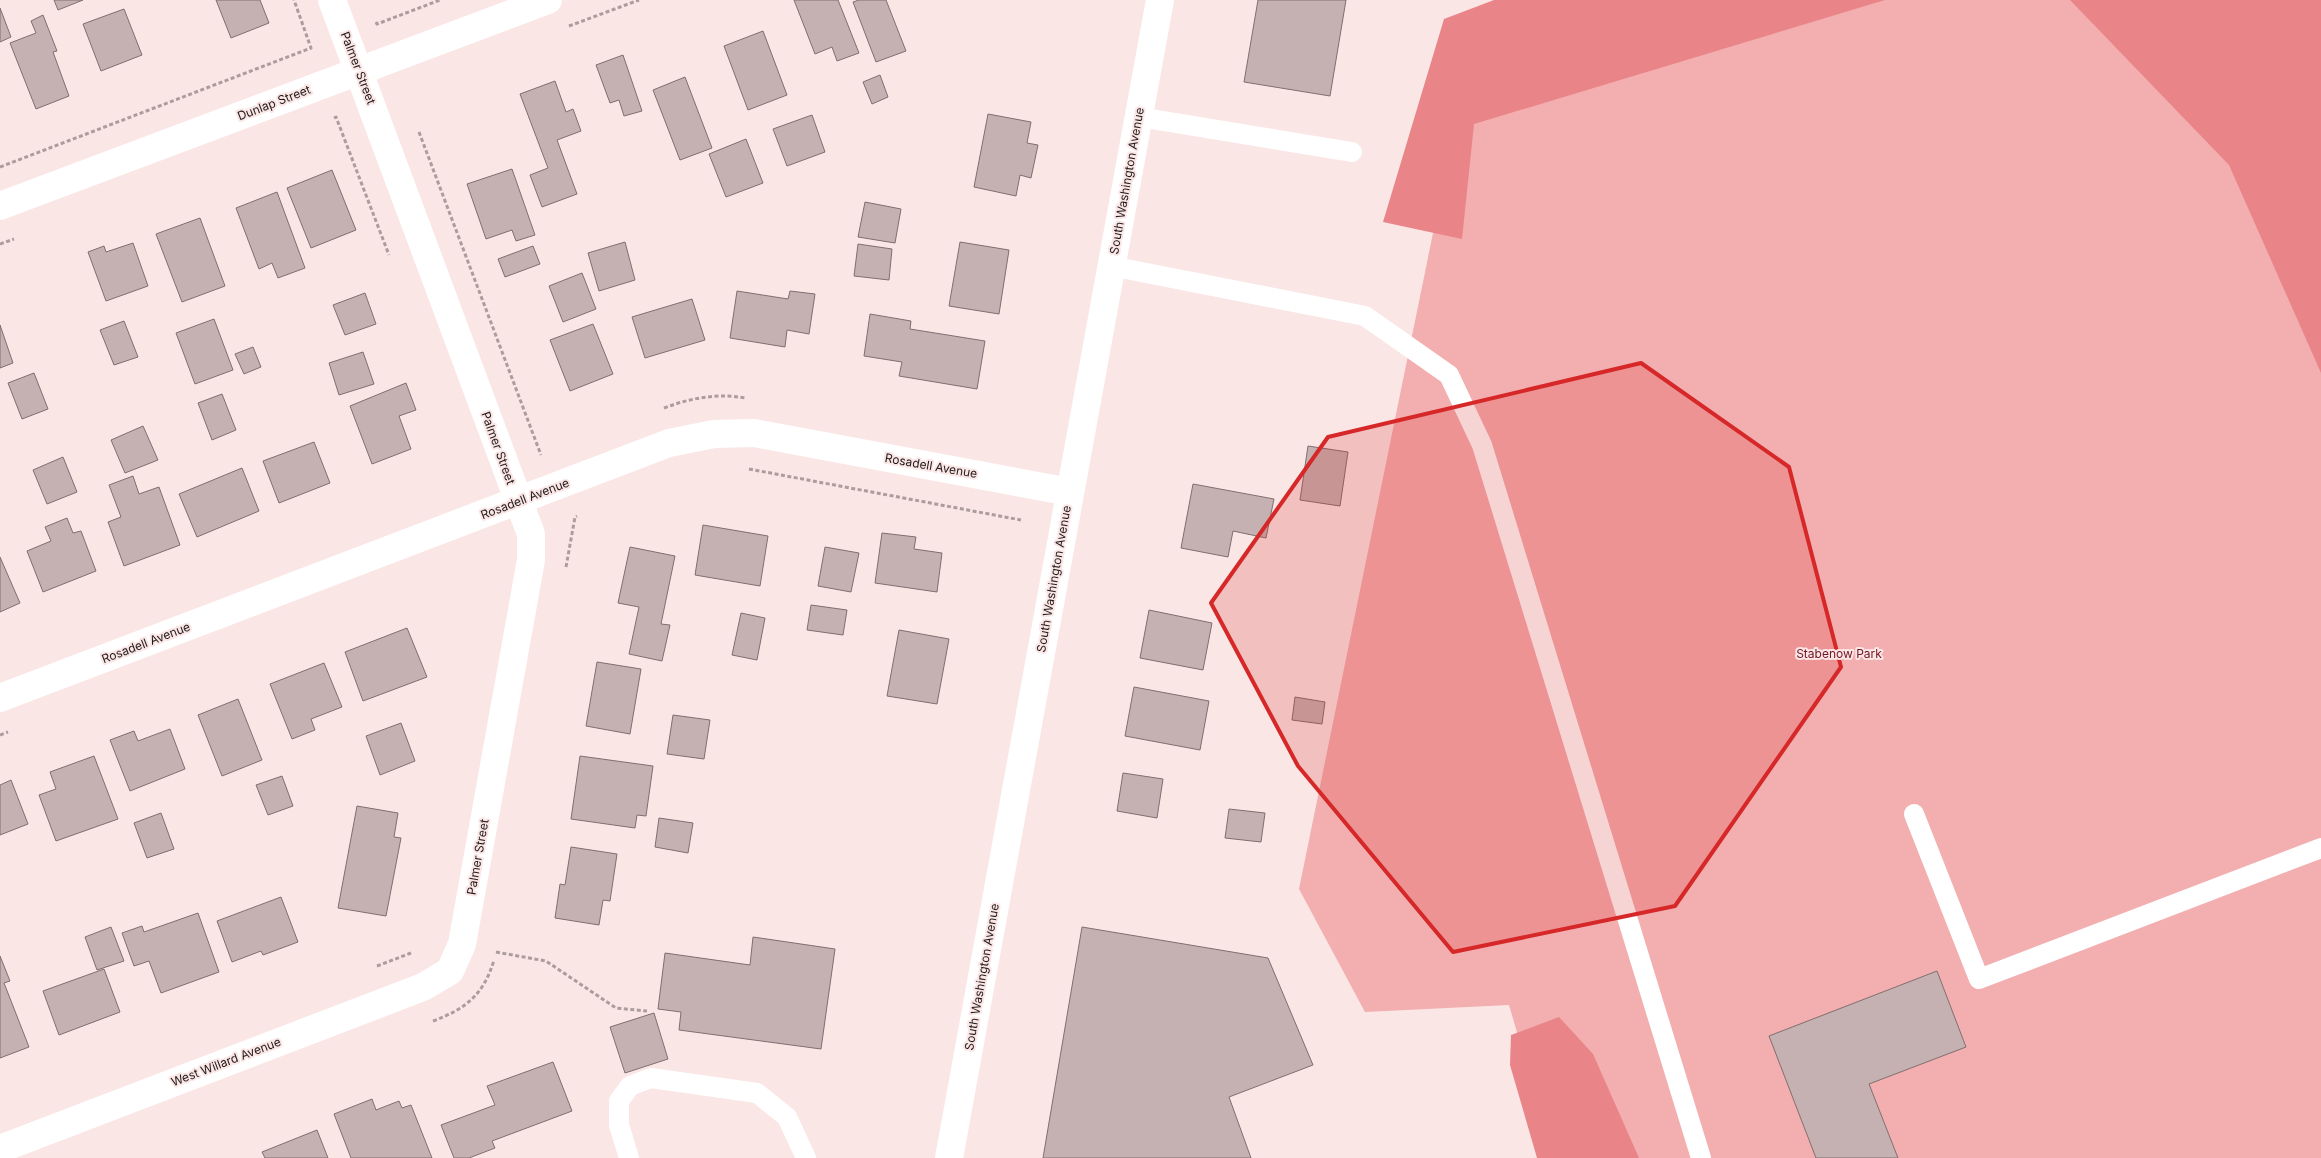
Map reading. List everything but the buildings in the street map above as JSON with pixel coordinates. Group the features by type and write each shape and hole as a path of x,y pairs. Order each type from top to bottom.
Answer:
{"street":[{"name":"Palmer Street","path":"332,0 530,534 531,560 462,944 450,971"},
{"name":"Dunlap Street","path":"0,206 548,0"},
{"name":"South Washington Avenue","path":"949,1158 1160,0"},
{"name":"Rosadell Avenue","path":"0,698 669,443 714,434 754,433 1070,492"},
{"name":"West Willard Avenue","path":"0,1149 423,987 450,971"}],"lane":[{"path":"1139,117 1352,152"},
{"path":"1111,266 1365,316 1449,375 1482,445 1701,1158"},
{"path":"1914,814 1979,979 2321,848"},
{"path":"629,1158 619,1125 619,1101 630,1086 651,1078 757,1093 787,1117 806,1158"}],"path":[{"path":"0,167 311,48 294,0"},
{"path":"374,16 377,24 440,0"},
{"path":"566,27 639,0"},
{"path":"327,120 336,117 390,257"},
{"path":"417,125 540,455 549,452"},
{"path":"0,244 19,237"},
{"path":"663,408 681,401 725,395 754,400"},
{"path":"740,467 1021,520"},
{"path":"565,575 575,517 584,513"},
{"path":"433,1022 470,1002 488,979 498,942"},
{"path":"370,969 416,951"},
{"path":"496,952 546,961 616,1008 647,1011"}],"highlighted area":[{"path":"1641,363 1789,467 1841,667 1675,906 1453,952 1298,766 1211,603 1328,437"}],"green space":[{"name":"Stabenow Park","path":"1633,0 2321,0 2321,1158 1554,1158 1509,1005 1365,1012 1299,889 1470,52"}],"shaded area":[{"path":"1494,0 1885,0 1474,124 1462,239 1383,222 1444,19"},
{"path":"2070,0 2321,0 2321,373 2229,165"},
{"path":"1559,1017 1593,1054 1639,1158 1537,1158 1510,1065 1511,1035"}]}
